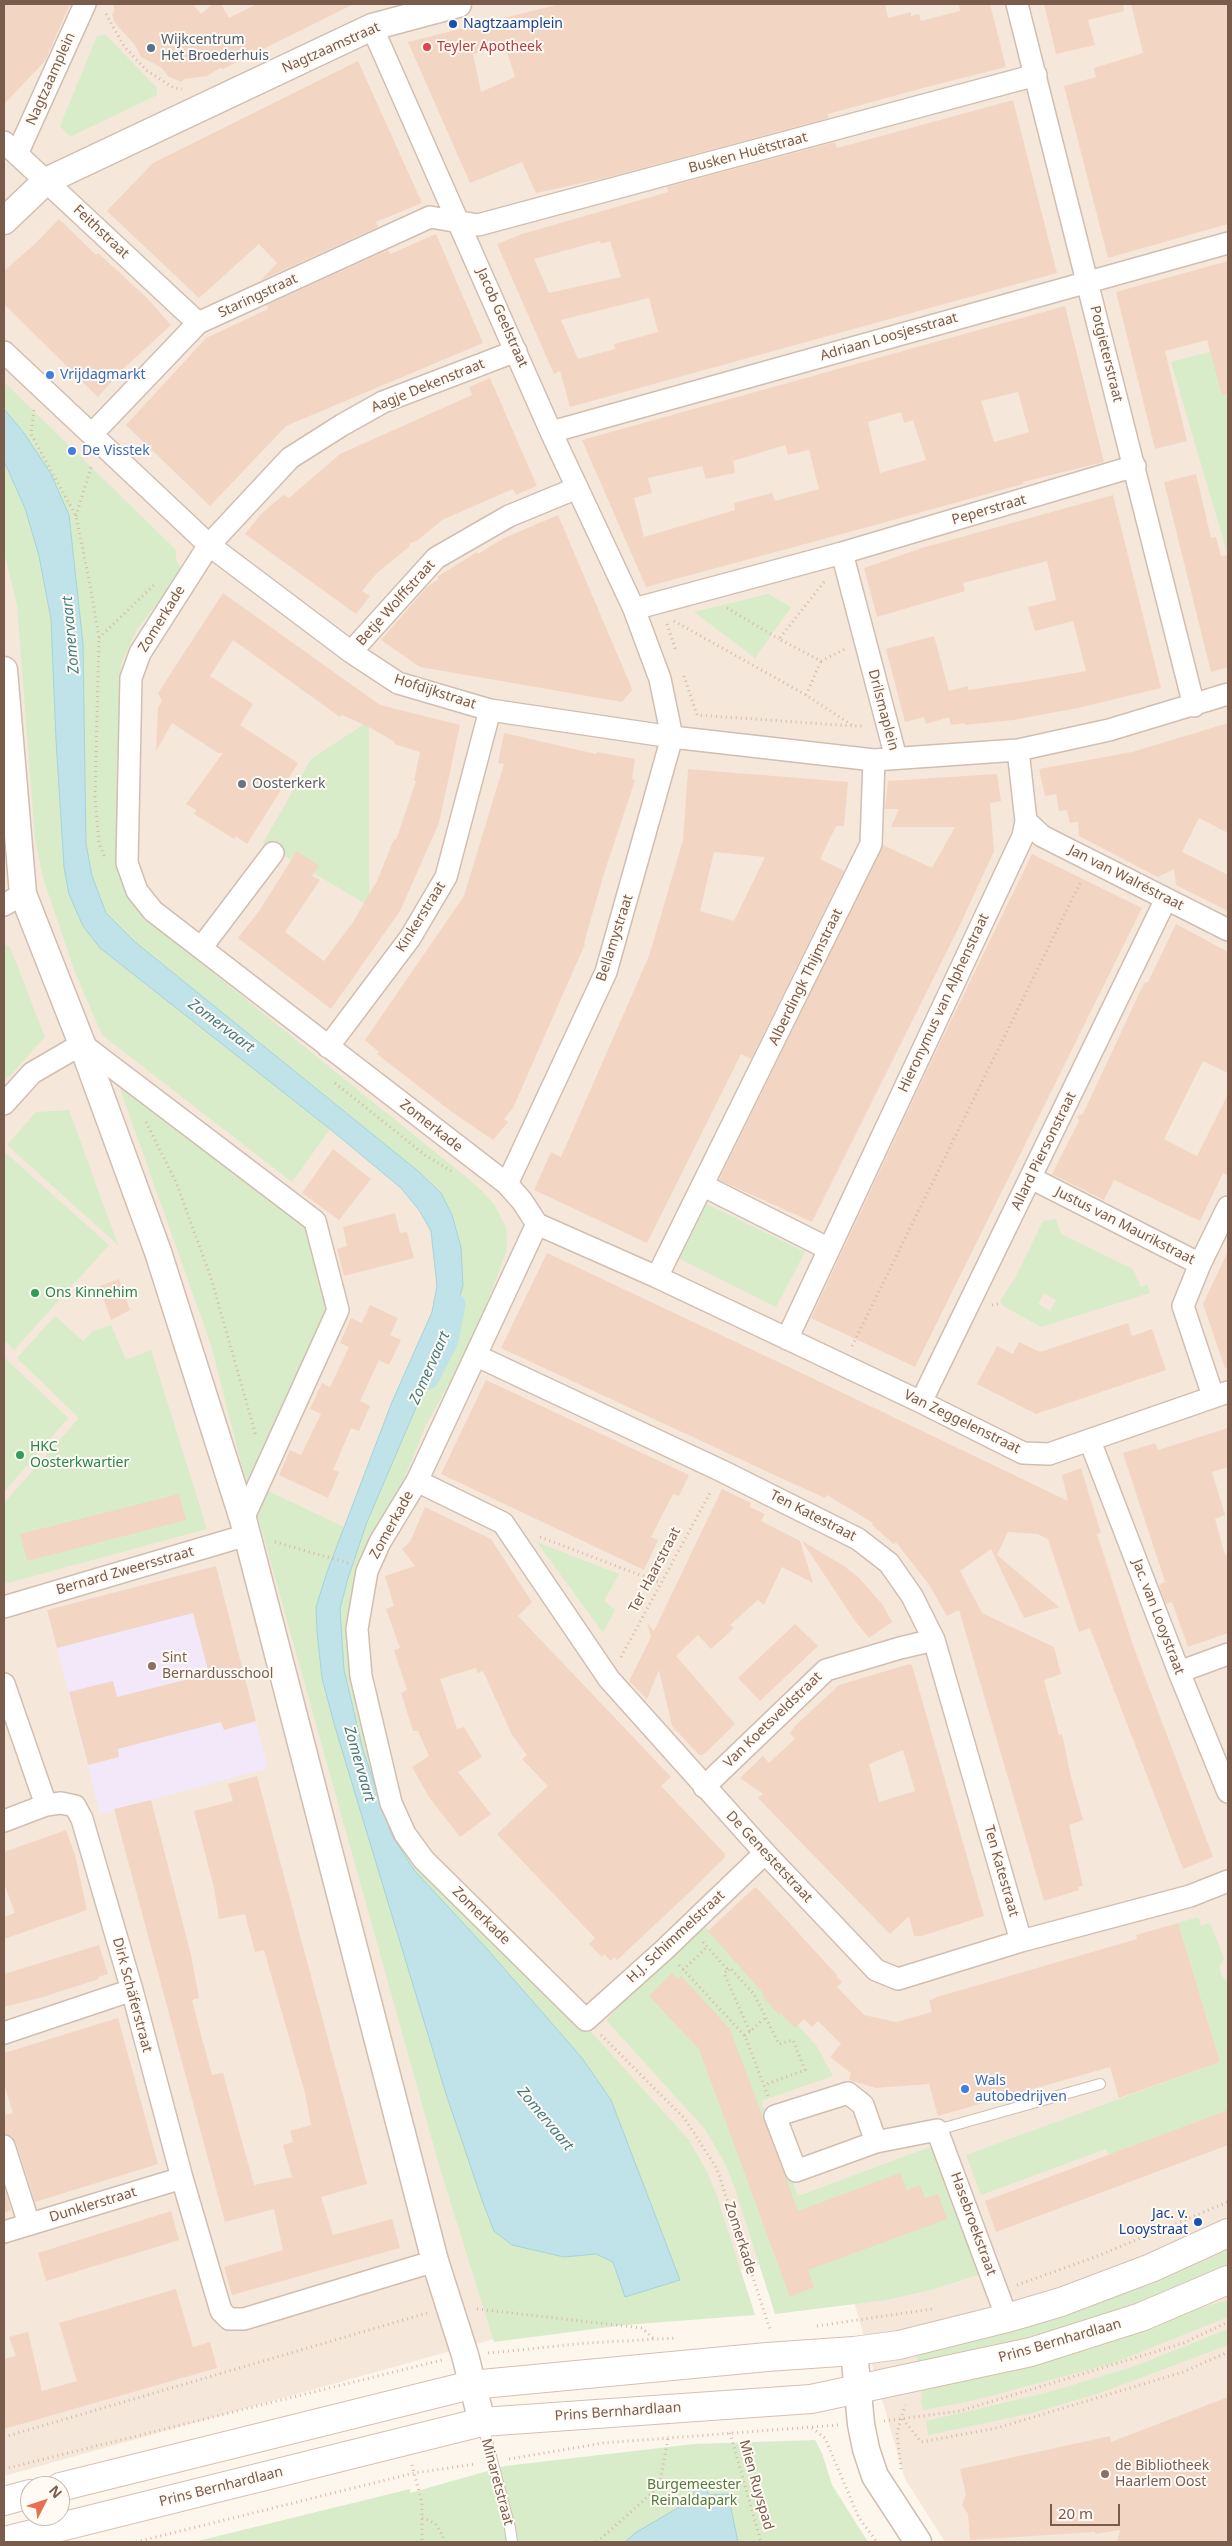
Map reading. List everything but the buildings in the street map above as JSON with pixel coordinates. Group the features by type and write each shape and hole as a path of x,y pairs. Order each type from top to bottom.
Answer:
{"main road":[{"path":"70,2485 471,2385 767,2357 854,2351 899,2345 1007,2318 1061,2302 1151,2268 1228,2233"},
{"name":"Prins Bernhardlaan","path":"4,2541 482,2422 810,2399 858,2389 1031,2352 1140,2317 1228,2280"},
{"path":"4,2501 20,2497"}],"street":[{"name":"Nagtzaamstraat","path":"227,95 408,10 458,4"},
{"name":"Potgieterstraat","path":"1017,4 1194,706"},
{"name":"Nagtzaamplein","path":"10,148 95,7"},
{"name":"Jacob Geelstraat","path":"372,27 460,222 551,432 634,609"},
{"name":"Busken Huëtstraat","path":"460,222 478,225 1036,76"},
{"path":"4,221 46,181 227,95"},
{"name":"Feithstraat","path":"10,148 198,323"},
{"name":"Staringstraat","path":"95,437 198,323 430,217 460,222"},
{"name":"Adriaan Loosjesstraat","path":"551,432 1228,243"},
{"name":"Aagje Dekenstraat","path":"209,545 290,458 342,425 383,402 516,351"},
{"path":"4,352 209,545"},
{"name":"Peperstraat","path":"842,553 1135,466"},
{"name":"Betje Wolffstraat","path":"351,652 436,558 509,516 577,488"},
{"name":"Hofdijkstraat","path":"209,545 351,652 398,683 490,710 672,737"},
{"name":"Zomerkade","path":"209,545 140,653 131,678 127,864 137,890 153,911 507,1184 522,1201 537,1224 417,1481 380,1542 367,1571 358,1629 360,1676 391,1803 405,1834 424,1860 586,2020"},
{"path":"672,737 660,679 634,609 842,553"},
{"name":"Drilsmaplein","path":"672,737 874,760 896,758 842,553"},
{"path":"4,670 14,900 82,1044 158,1252 247,1534 435,2261 465,2355 471,2385 482,2422"},
{"path":"896,758 1018,750 1110,730 1194,706 1228,694"},
{"name":"Kinkerstraat","path":"328,1047 410,938 446,877 490,710"},
{"name":"Bellamystraat","path":"507,1184 606,972 672,737"},
{"name":"Hieronymus van Alphenstraat","path":"829,1249 1018,845 1026,821 1018,750"},
{"name":"Alberdingk Thijmstraat","path":"704,1186 871,844 874,760"},
{"name":"Jan van Walréstraat","path":"1026,821 1042,836 1228,930"},
{"path":"201,948 273,853"},
{"name":"Allard Piersonstraat","path":"921,1402 1166,899"},
{"path":"4,1104 32,1073 82,1044"},
{"path":"82,1044 315,1221 338,1310 265,1467 247,1534"},
{"name":"Justus van Maurikstraat","path":"1031,1178 1200,1264 1183,1306 1221,1394"},
{"path":"657,1277 704,1186 829,1249 787,1339"},
{"path":"1200,1264 1228,1207"},
{"name":"Van Zeggelenstraat","path":"537,1224 657,1277 921,1402 1023,1453 1049,1454 1221,1394"},
{"name":"Ten Katestraat","path":"477,1356 722,1470 858,1538 889,1563 912,1596 934,1640 1021,1941"},
{"name":"Jac. van Looystraat","path":"1090,1441 1179,1672 1228,1792"},
{"name":"De Genestetstraat","path":"417,1481 503,1523 609,1679 704,1787 876,1970 898,1979 1021,1941 1190,1896 1228,1881"},
{"name":"Bernard Zweersstraat","path":"4,1607 247,1534"},
{"name":"Van Koetsveldstraat","path":"704,1787 826,1670 934,1640"},
{"path":"1179,1672 1228,1654"},
{"path":"4,1684 46,1805 4,1821"},
{"name":"Dirk Schäferstraat","path":"46,1805 61,1803 75,1806 82,1819 132,1990 182,2178 221,2310 229,2319 244,2319 435,2261"},
{"name":"H.J. Schimmelstraat","path":"586,2020 664,1950 765,1853"},
{"path":"4,2033 132,1990"},
{"path":"876,2142 863,2105 848,2093 775,2116 796,2171 876,2142 938,2130"},
{"name":"Hasebroekstraat","path":"938,2130 1007,2318"},
{"path":"4,2146 29,2224"},
{"name":"Dunklerstraat","path":"4,2232 182,2178"},
{"path":"854,2351 863,2434 875,2476 918,2542"}],"lane":[{"path":"938,2130 1100,2084"},
{"name":"Minaretstraat","path":"482,2422 512,2542"}],"path":[{"path":"95,7 124,46 146,70 174,88 227,95"},
{"path":"35,403 31,434 76,516 98,638 95,796 99,843 105,859"},
{"path":"76,516 95,437"},
{"path":"818,580 827,578"},
{"path":"827,578 830,586"},
{"path":"779,639 827,578"},
{"path":"98,638 160,580"},
{"path":"722,605 779,639 821,661"},
{"path":"634,609 664,616 679,661"},
{"path":"672,620 806,695 853,726"},
{"path":"806,695 821,661 848,648"},
{"path":"682,670 697,715 870,727"},
{"path":"842,1365 1091,861"},
{"path":"333,1081 425,1155 446,1170 454,1172"},
{"path":"145,1120 176,1182 211,1278 265,1467"},
{"name":"Ter Haarstraat","path":"609,1679 722,1470"},
{"path":"503,1523 661,1583"},
{"path":"247,1534 349,1564"},
{"path":"690,1925 728,1970 730,1968 754,1994 779,2044 793,2040 805,2070 764,2085"},
{"path":"683,1970 707,1947"},
{"path":"664,1950 745,2036 775,2116"},
{"path":"728,1970 724,1973 750,2032"},
{"path":"745,2036 766,2017"},
{"name":"Zomerkade","path":"586,2020 685,2119 717,2169 770,2329"},
{"path":"998,2293 1095,2257 1228,2202"},
{"path":"4,2437 450,2306 642,2328 654,2339"},
{"path":"811,2327 905,2312"},
{"path":"902,2418 960,2411 1184,2342 1228,2322"},
{"path":"760,2330 778,2329"},
{"path":"4,2468 465,2355 677,2338"},
{"path":"902,2418 921,2442 997,2428 1183,2372 1228,2352"},
{"path":"902,2418 897,2433 903,2478"},
{"path":"136,2542 414,2473 603,2443 811,2427 826,2438 859,2518 877,2542"},
{"name":"Mien Ruyspad","path":"730,2433 761,2542"},
{"path":"597,2542 653,2492 660,2482 668,2438"},
{"path":"414,2473 422,2502 422,2542"},
{"path":"422,2518 435,2523 443,2536 443,2542"}],"shaded area":[{"path":"4,4 1228,4 1228,2542 945,2542 905,2479 837,2243 4,2476"},
{"name":"Sint Bernardusschool","path":"216,1566 268,1768 100,1814 47,1610"}],"green space":[{"path":"105,34 157,88 157,95 70,137 60,126 97,36"},
{"path":"1228,347 1228,556 1171,362"},
{"path":"4,382 176,550 176,560 183,571 137,629 121,664 118,805 155,926 477,1186 494,1204 506,1227 507,1250 486,1305 460,1363 425,1427 356,1598 387,1806 447,1891 593,2034 689,2140 707,2172 717,2196 755,2315 625,2325 494,2342 439,2165 257,1513 268,1491 344,1527 316,1607 322,1678 446,2094 494,2231 564,2257 596,2254 613,2262 680,2280 611,2100 582,2058 488,1950 414,1870 391,1833 363,1750 344,1670 340,1609 348,1578 367,1522 463,1285 461,1247 452,1215 441,1193 357,1121 135,942 106,913 92,876 86,844 83,644 69,515 24,433 4,409"},
{"path":"4,461 25,508 39,556 51,619 60,816 69,894 100,948 330,1129 292,1182 102,1035 75,972 43,878 35,839 17,605 4,552"},
{"path":"768,594 791,607 755,658 694,612"},
{"path":"369,721 369,906 263,843 311,759"},
{"path":"4,944 10,947 45,1037 4,1082"},
{"path":"119,1086 308,1229 327,1306 246,1483 211,1345"},
{"path":"69,1110 118,1245 7,1145 36,1112"},
{"name":"Ons Kinnehim","path":"6,1153 109,1245 14,1350 4,1340 4,1155"},
{"path":"707,1204 805,1252 776,1307 678,1258"},
{"path":"1056,1219 1061,1234 1133,1269 1141,1287 1147,1284 1150,1293 1041,1327 1003,1306 1000,1301 1015,1278 1043,1221","holes":["1044,1293 1056,1300 1050,1311 1038,1304"]},
{"path":"55,1316 83,1341 93,1331 111,1325 126,1360 151,1350 207,1529 4,1584 4,1503 79,1418 17,1358"},
{"name":"HKC Oosterkwartier","path":"4,1357 68,1418 4,1492"},
{"path":"537,1542 619,1574 604,1601 615,1610 603,1633"},
{"path":"1198,1917 1201,1926 1210,1923 1224,1958 1220,1967 1221,1975 1228,1982 1228,2110 1109,2155 1106,2149 981,2195 966,2155 1220,2062 1178,1923"},
{"path":"702,1923 816,2045 833,2076 761,2101 798,2196 938,2144 987,2272 934,2289 887,2300 775,2314 725,2163 705,2129 606,2020"},
{"path":"1228,2250 1228,2267 1168,2292 1086,2321 995,2348 918,2364 916,2352 1078,2309 1171,2276"},
{"path":"1228,2300 1228,2317 1111,2364 971,2401 923,2410 921,2403 922,2389"},
{"path":"1228,2329 1228,2345 1103,2392 1033,2413 928,2435 926,2421 1046,2393 1135,2366"},
{"name":"Burgemeester Reinaldapark","path":"815,2440 822,2453 832,2485 868,2542 194,2542 410,2489 410,2493 505,2466 694,2444"}],"water":[{"path":"4,409 24,433 51,474 69,515 83,644 86,844 92,876 106,913 135,942 418,1171 441,1193 452,1215 461,1247 463,1285 454,1319 367,1522 348,1578 340,1609 344,1670 363,1750 391,1834 414,1870 488,1950 582,2058 611,2100 680,2280 625,2297 613,2262 596,2254 564,2257 512,2245 494,2231 483,2203 446,2094 335,1727 322,1678 317,1632 316,1607 327,1572 392,1402 432,1312 437,1286 431,1231 419,1210 401,1188 330,1129 100,948 83,926 69,894 64,867 51,619 39,556 25,508 4,461"},
{"path":"702,2481 709,2495 728,2494 738,2542 625,2542 635,2533 693,2499 695,2483"}],"waterway":[{"name":"Zomervaart","path":"427,1377 446,1340 453,1305"}],"place":[{"name":"Nagtzaamplein","path":"453,24"},
{"name":"Teyler Apotheek","path":"427,47"},
{"name":"Wijkcentrum Het Broederhuis","path":"151,48"},
{"name":"Vrijdagmarkt","path":"50,375"},
{"name":"De Visstek","path":"72,451"},
{"name":"Oosterkerk","path":"242,784"},
{"name":"Ons Kinnehim","path":"35,1293"},
{"name":"HKC Oosterkwartier","path":"20,1455"},
{"name":"Sint Bernardusschool","path":"152,1666"},
{"name":"Wals autobedrijven","path":"965,2089"},
{"name":"Jac. v. Looystraat","path":"1198,2222"},
{"name":"de Bibliotheek Haarlem Oost","path":"1105,2474"}]}
